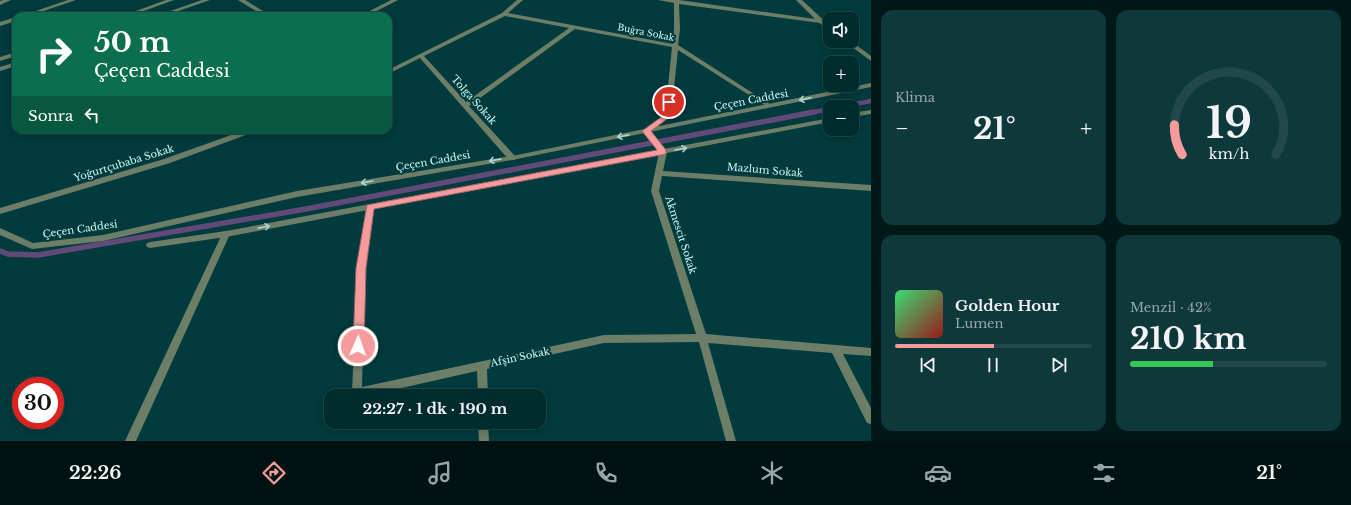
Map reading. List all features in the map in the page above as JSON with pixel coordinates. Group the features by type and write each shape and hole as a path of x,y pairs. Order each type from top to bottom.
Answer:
{"street":[{"path":"0,2 8,0"},
{"path":"36,12 73,0"},
{"path":"136,12 171,0"},
{"path":"171,12 207,0"},
{"path":"241,0 261,12"},
{"path":"371,12 395,0"},
{"path":"392,70 504,14 520,0"},
{"path":"661,0 820,21"},
{"path":"799,0 823,23"},
{"path":"663,152 646,131 668,116 675,46 677,1"},
{"name":"Buğra Sokak","path":"504,14 675,46 770,106"},
{"path":"0,24 12,20"},
{"path":"465,106 574,27"},
{"path":"856,48 871,59"},
{"path":"0,59 12,55"},
{"name":"Tolga Sokak","path":"421,56 512,158"},
{"path":"0,69 12,65"},
{"name":"Çeçen Caddesi","path":"0,231 32,246 103,238 297,194 512,158 871,85"},
{"path":"859,114 871,112"},
{"path":"150,245 226,234 823,121"},
{"name":"Yoğurtçubaba Sokak","path":"0,211 131,172 240,134"},
{"name":"Akmescit Sokak","path":"663,152 655,190 702,338 731,441"},
{"name":"Mazlum Sokak","path":"658,173 871,188"},
{"name":"Afşin Sokak","path":"370,207 361,268 357,393 604,339 702,338 871,352"},
{"path":"130,441 226,234"},
{"path":"835,349 871,419"},
{"path":"482,365 483,389"},
{"path":"483,429 484,441"}],"waterway":[{"path":"859,103 871,101"},
{"path":"809,113 823,110"},
{"path":"0,251 8,254 38,255 306,209 814,112"}],"route":[{"path":"358,346 361,268 370,207 663,152 646,131 668,116 669,102"}]}
